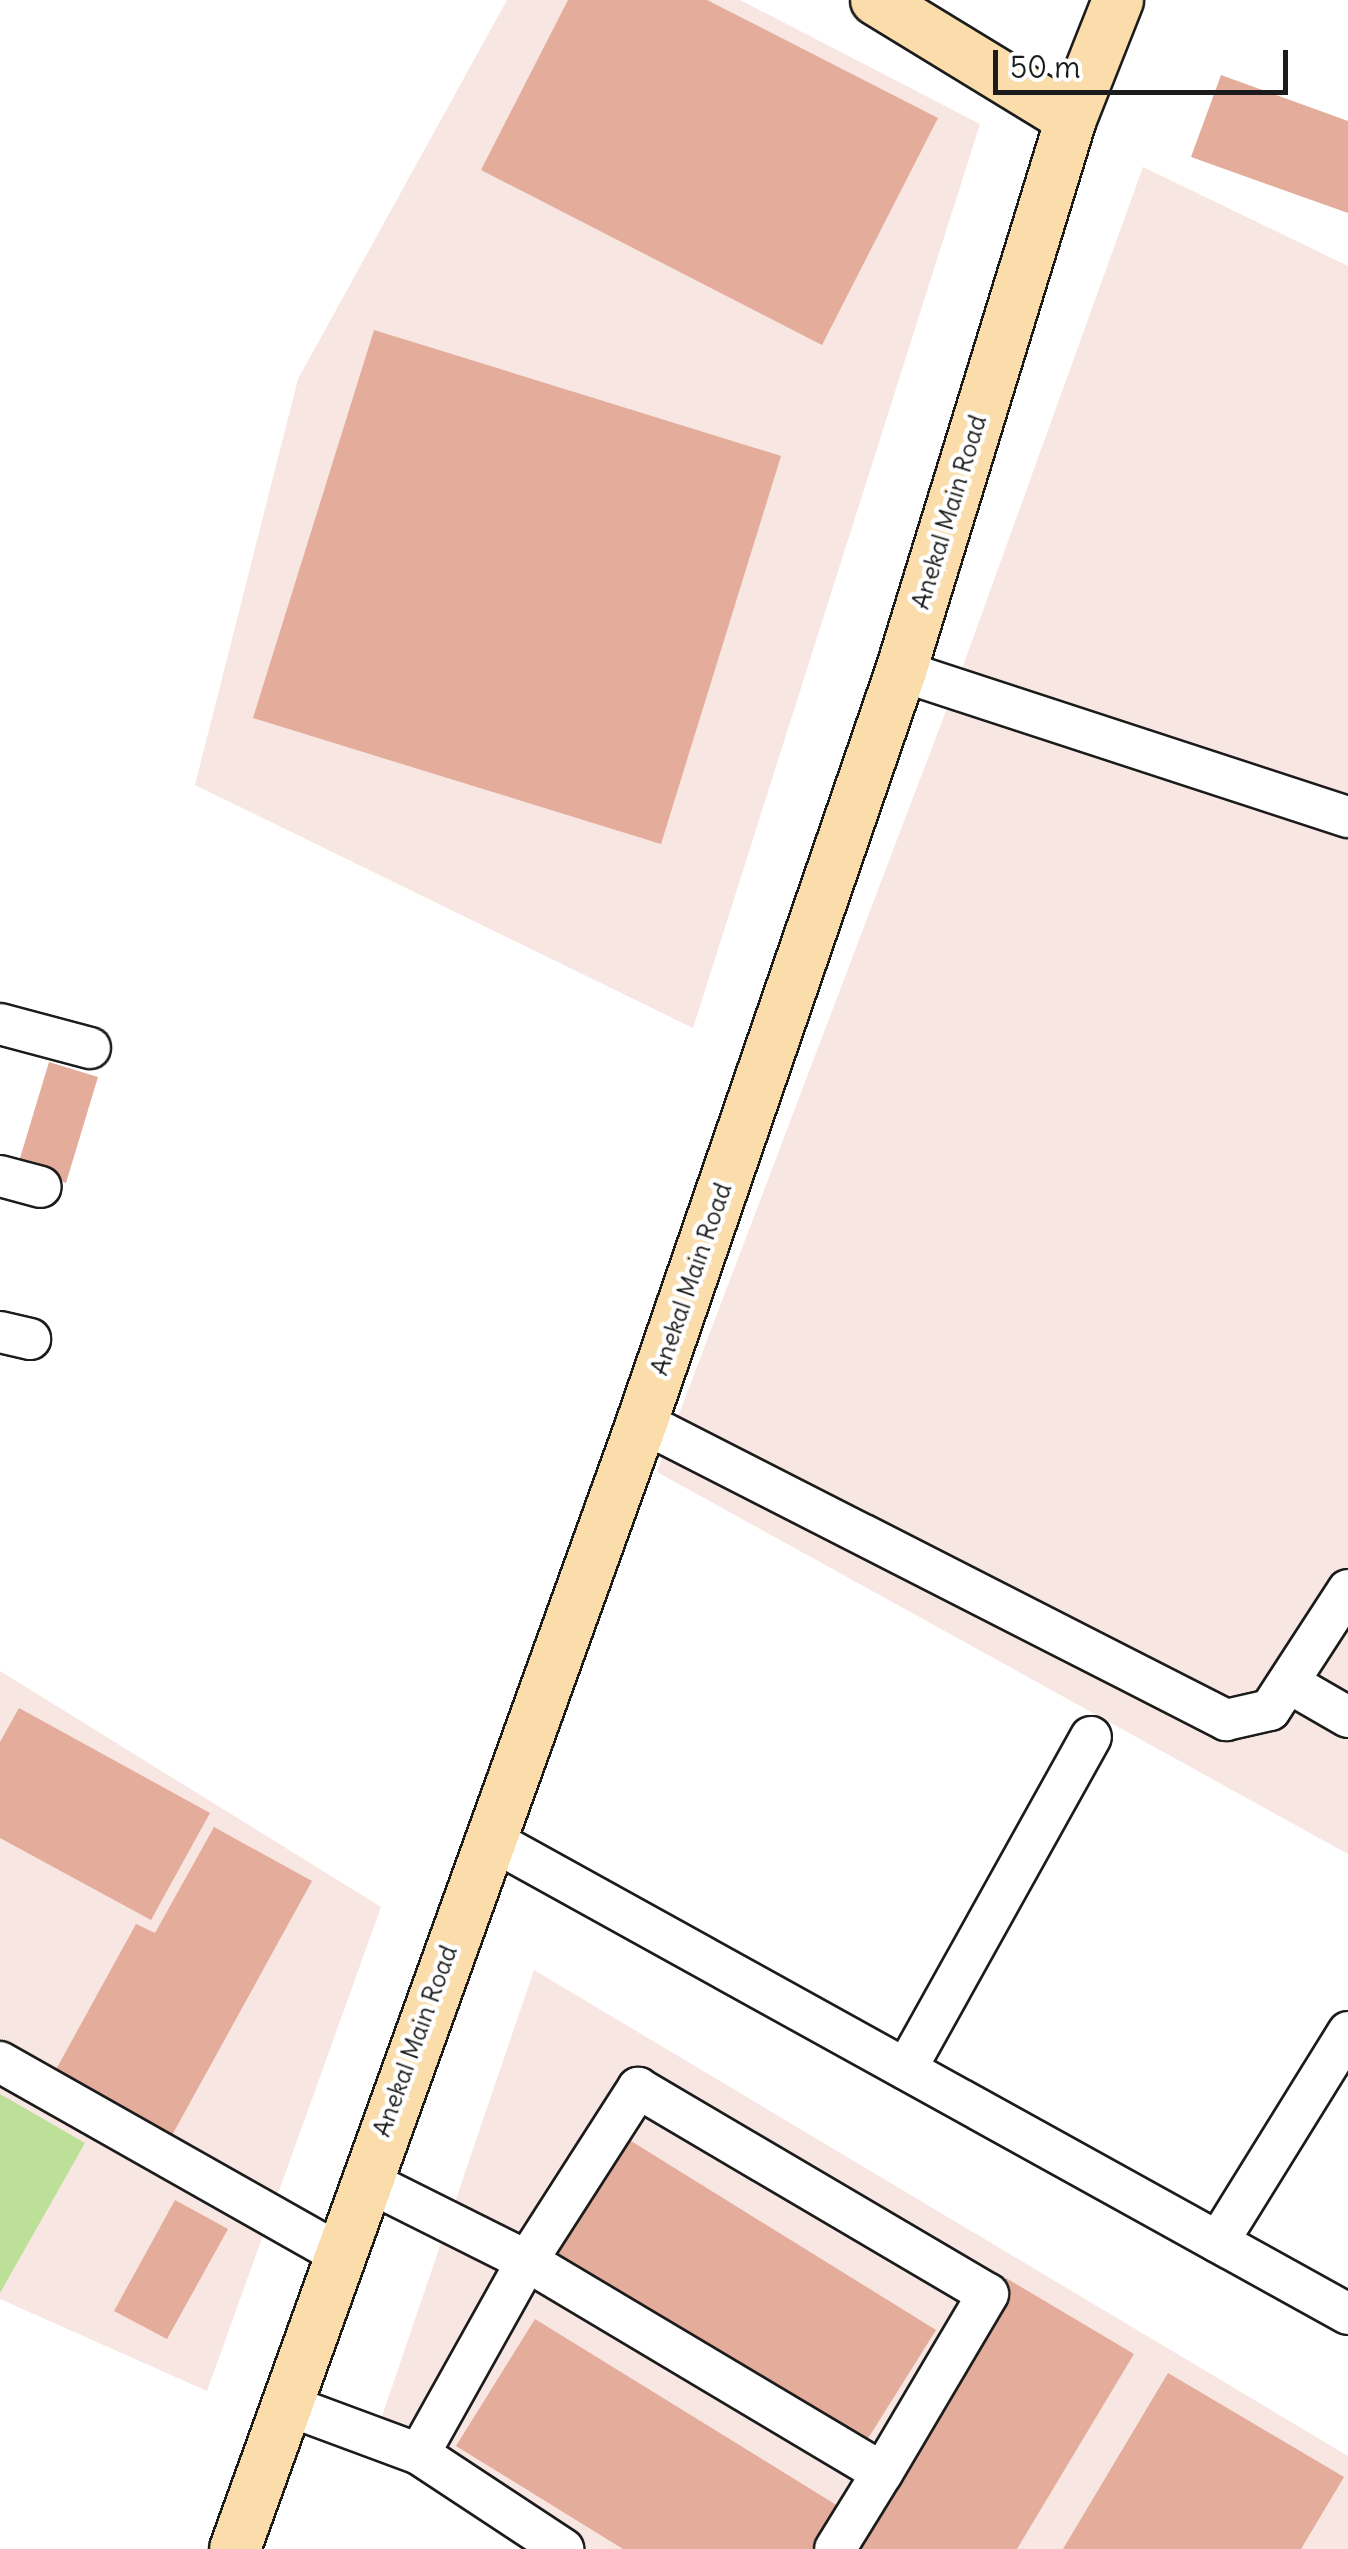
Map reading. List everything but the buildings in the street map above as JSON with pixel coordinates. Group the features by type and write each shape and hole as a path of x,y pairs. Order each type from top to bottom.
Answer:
{"main road":[{"path":"876,0 1071,119"},
{"name":"Anekal Main Road","path":"235,2549 338,2253 642,1422 901,671 1071,119 1118,0"}],"street":[{"path":"901,671 1348,817"},
{"path":"0,1024 90,1048"},
{"path":"0,1176 42,1187"},
{"path":"642,1422 1226,1720 1270,1710 1348,1590"},
{"path":"1289,1683 1348,1717"},
{"path":"906,2069 1091,1737"},
{"path":"488,1838 1348,2314"},
{"path":"1218,2242 1348,2032"},
{"path":"0,2062 338,2253"},
{"path":"419,2454 527,2261 638,2088 988,2294 834,2549"},
{"path":"365,2180 527,2261 882,2473"},
{"path":"284,2404 419,2454 564,2549"}],"shaded area":[{"path":"507,0 740,0 980,124 693,1028 195,785 298,379"},
{"path":"1143,167 1348,266 1348,1854 657,1472 963,666"},
{"path":"0,1671 381,1907 207,2391 0,2299"},
{"path":"534,1970 1348,2456 1348,2549 549,2549 377,2431"}],"green space":[{"path":"0,2094 85,2143 0,2293"}]}
